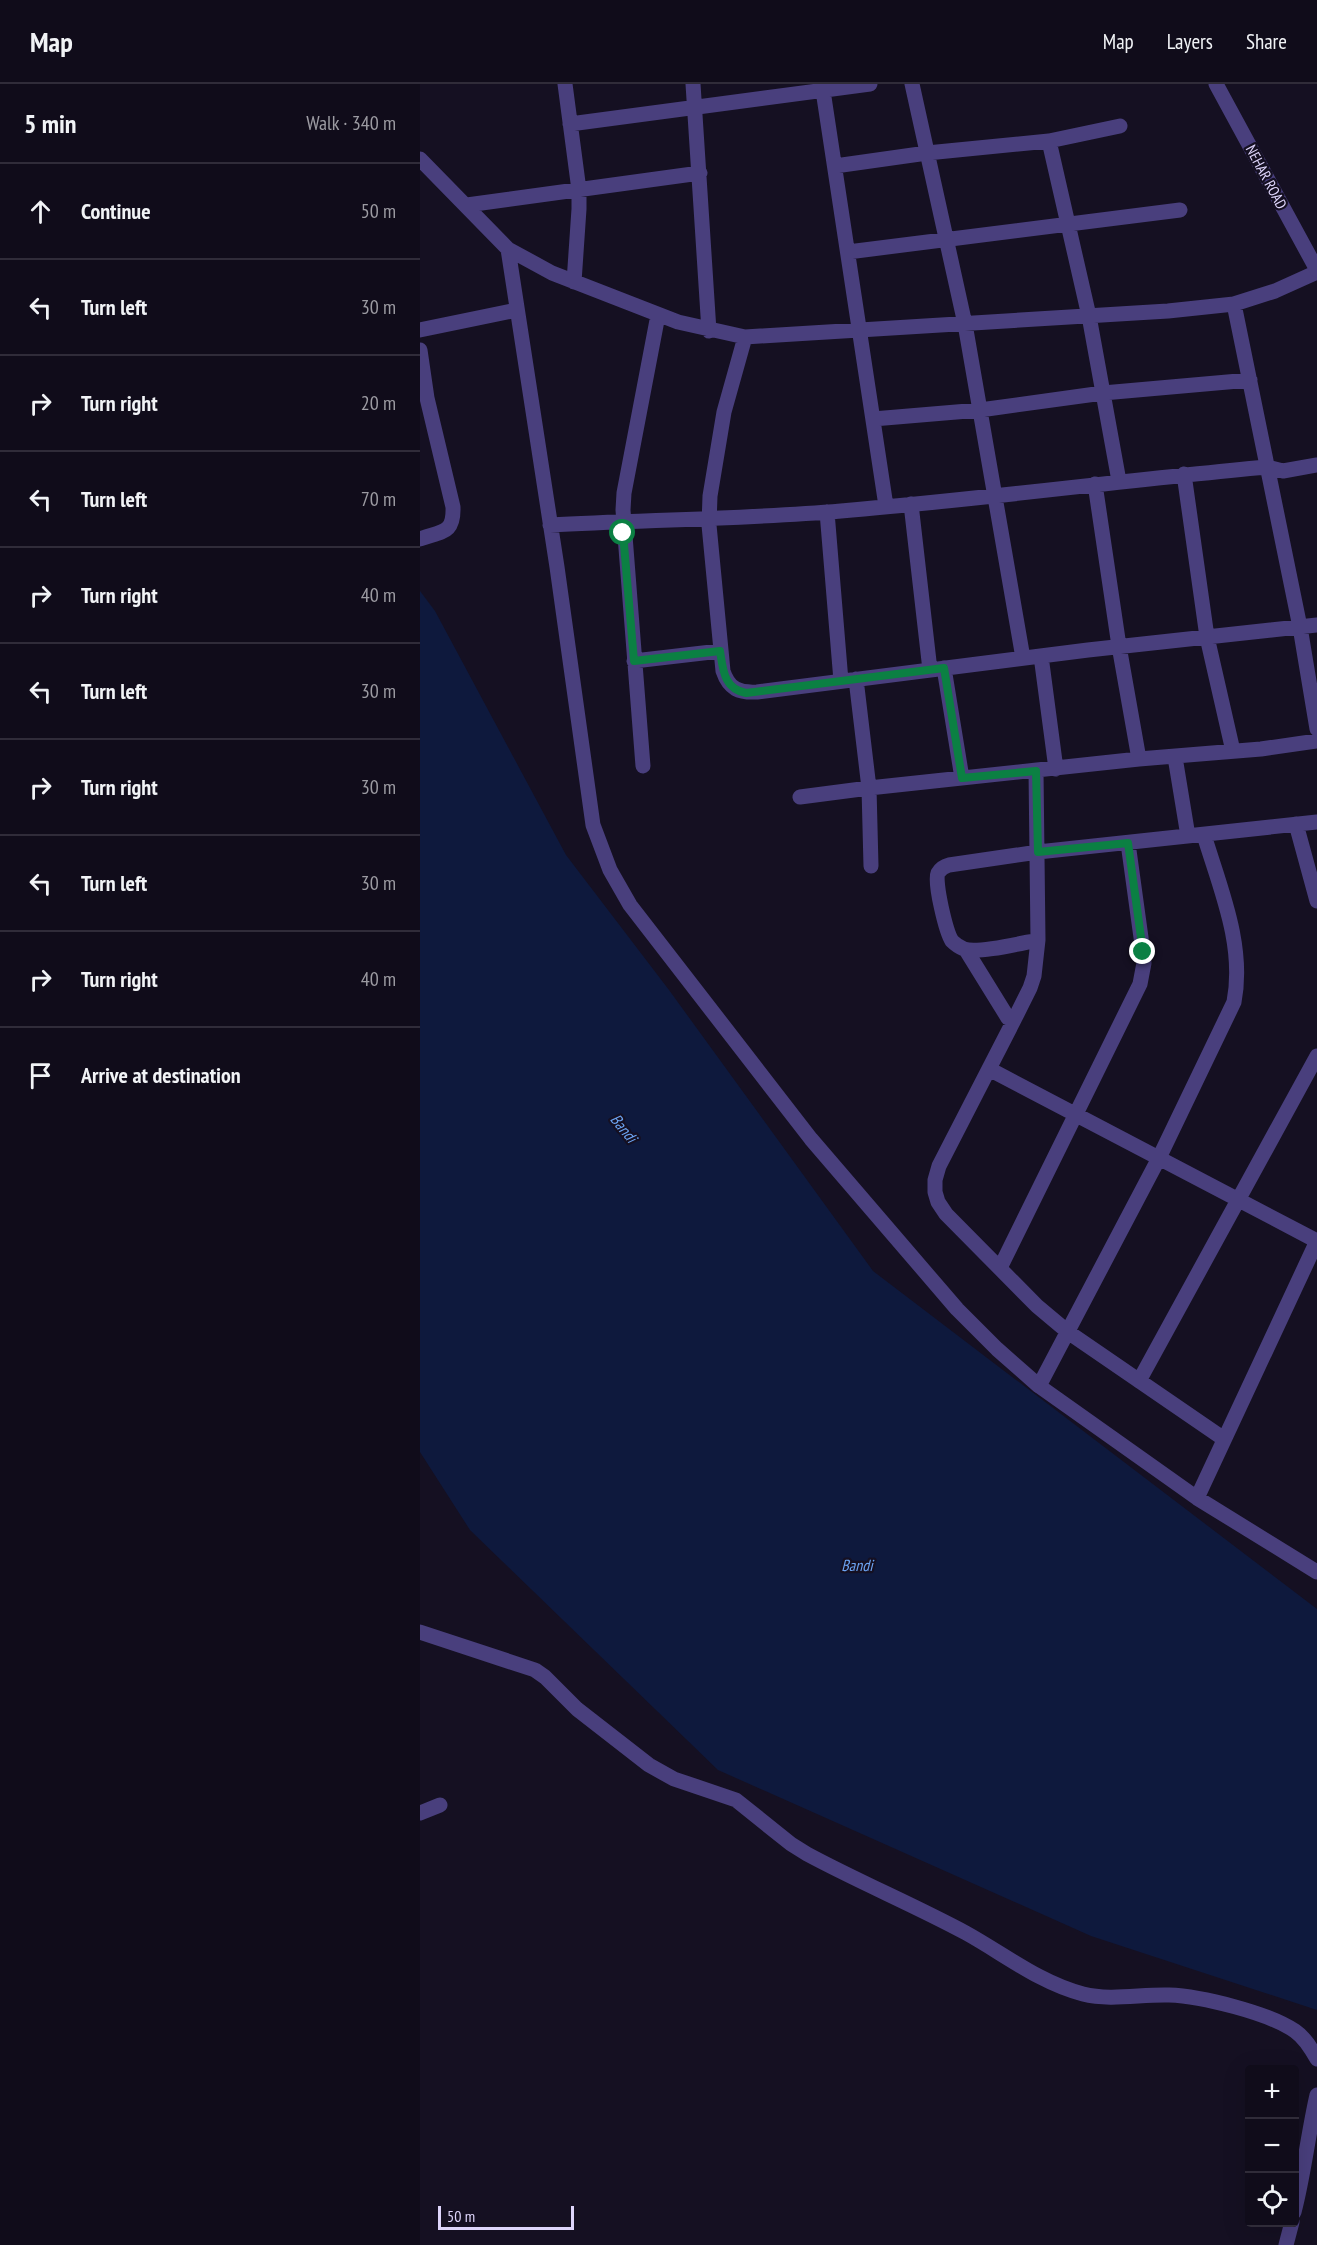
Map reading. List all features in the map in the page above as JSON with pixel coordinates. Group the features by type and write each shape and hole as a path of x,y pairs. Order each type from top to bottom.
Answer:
{"street":[{"path":"565,84 579,190 574,282"},
{"path":"693,84 709,331"},
{"path":"570,124 823,87 870,84"},
{"path":"912,84 965,324 1023,658"},
{"name":"NEHAR ROAD","path":"1216,84 1317,271"},
{"path":"823,87 886,506"},
{"path":"835,166 927,153 1049,141 1120,126"},
{"path":"1049,141 1089,316 1119,481"},
{"path":"420,159 508,249 552,273 658,315 709,331 745,337 1168,311 1234,304 1275,291 1317,271"},
{"path":"467,205 700,172"},
{"path":"848,252 1180,210"},
{"path":"508,249 594,825 615,879 630,905 811,1140 957,1309 997,1349 1040,1386 1197,1498 1317,1572"},
{"path":"1234,304 1300,627 1317,729"},
{"path":"420,330 517,310"},
{"path":"643,766 623,521 624,493 658,315"},
{"path":"745,337 724,412 710,496 709,519 720,651 726,680 737,691 757,692 1119,646 1317,625"},
{"path":"420,350 427,398 453,507 453,523 447,530 420,539"},
{"path":"873,419 980,410 1103,393 1250,380"},
{"path":"550,525 827,512 1184,474 1267,467 1283,471 1317,465"},
{"path":"1184,474 1207,637 1233,751"},
{"path":"1095,484 1119,646 1139,759"},
{"path":"911,504 937,669 962,778"},
{"path":"827,512 849,680 869,788 871,866"},
{"path":"634,661 720,651"},
{"path":"1041,656 1056,769"},
{"path":"800,798 869,788 1317,741"},
{"path":"1175,757 1188,836"},
{"path":"1036,771 1038,940 1032,982 939,1166 935,1180 935,1192 946,1214 1037,1306 1068,1332 1224,1439"},
{"path":"1014,1020 1008,1018 966,950 951,940 937,881 938,873 943,867 1038,852 1317,822"},
{"path":"1296,824 1317,901"},
{"path":"1040,1386 1159,1158 1234,1002 1237,985 1235,943 1204,835"},
{"path":"1000,1268 1140,984 1143,973 1143,952 1128,843"},
{"path":"966,950 1038,940"},
{"path":"1140,1381 1317,1056"},
{"path":"989,1069 1317,1241 1197,1498"},
{"path":"420,1632 535,1670 577,1709 656,1770 674,1779 736,1800 807,1854 967,1934 1035,1975 1061,1987 1100,1997 1167,1994 1194,1996 1272,2018 1296,2031 1310,2045 1317,2059"},
{"path":"420,1813 440,1805"},
{"path":"1299,2193 1306,2144 1317,2095"},
{"path":"1286,2245 1291,2227"}],"water":[{"name":"Bandi","path":"420,591 435,611 566,855 669,990 873,1271 1317,1609 1317,2010 1091,1936 718,1770 470,1530 420,1452"}],"route":[{"path":"623,533 634,661 720,651 726,680 733,689 746,693 944,668 962,778 1036,771 1038,852 1128,843 1143,952"}]}
